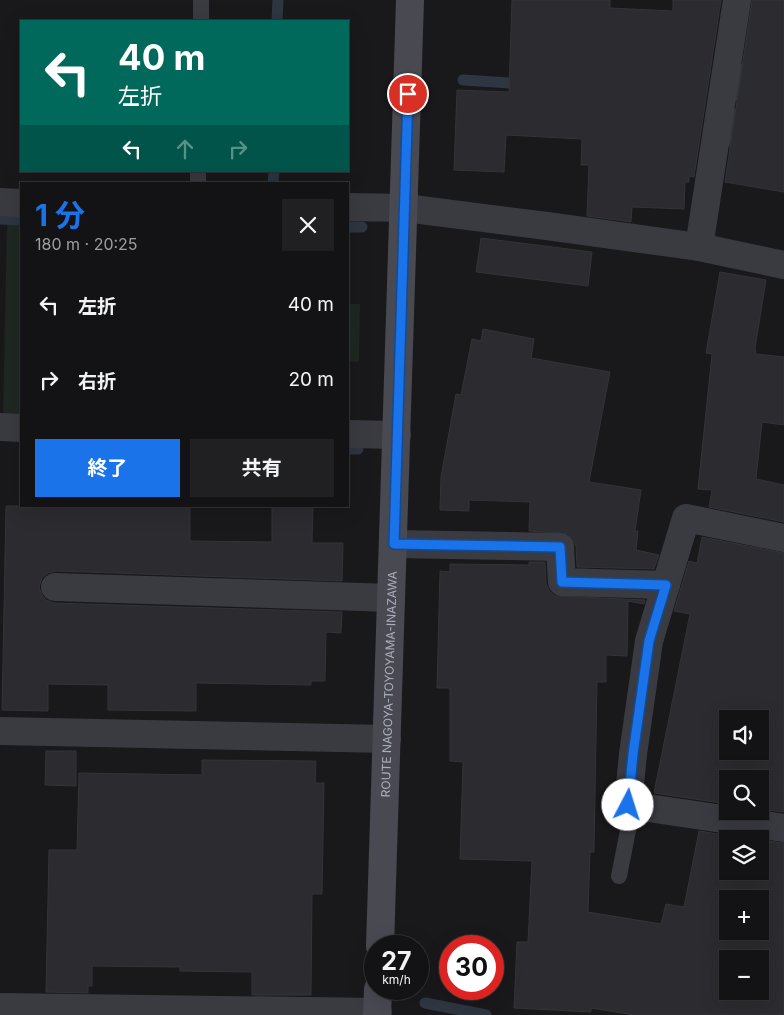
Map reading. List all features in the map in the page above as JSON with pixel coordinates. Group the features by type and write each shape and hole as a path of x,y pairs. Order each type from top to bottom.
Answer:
{"main road":[{"name":"ROUTE NAGOYA-TOYOYAMA-INAZAWA","path":"380,935 405,208 410,0"}],"street":[{"path":"699,247 737,0"},
{"path":"0,202 20,203"},
{"path":"349,207 405,208 699,247 784,265"},
{"path":"0,427 20,428"},
{"path":"349,434 397,435"},
{"path":"784,538 686,518 649,641 633,754 628,805 784,828"},
{"path":"394,544 560,547 562,582 666,585"},
{"path":"55,587 391,598"},
{"path":"0,731 386,739"},
{"path":"0,1007 378,1005"}],"lane":[{"path":"201,0 201,20"},
{"path":"618,876 633,805"}],"shaded area":[{"path":"7,224 20,225 20,415 3,415"},
{"path":"349,304 360,304 359,362 349,361"}],"building":[{"path":"512,0 610,0 610,8 673,11 673,0 721,0 694,177 689,176 689,182 685,182 684,209 632,207 631,222 587,216 589,165 581,165 582,139 506,135 504,172 454,170 457,90 509,92"},
{"path":"752,0 784,0 784,192 725,182"},
{"path":"481,238 592,252 588,286 476,272"},
{"path":"720,272 766,280 755,348 756,354 784,357 784,425 762,422 756,479 784,485 784,522 709,507 712,490 698,489 712,354 706,353"},
{"path":"483,329 534,339 531,358 610,372 589,482 641,490 635,531 638,531 636,550 659,555 654,569 577,567 576,546 568,534 529,531 530,502 469,500 469,511 440,510 441,477 456,394 461,395 472,339 481,341"},
{"path":"6,506 190,507 190,541 272,542 272,507 313,507 312,543 343,543 342,581 56,571 48,573 42,578 39,587 46,600 54,603 342,612 341,633 326,632 325,681 311,681 311,685 196,683 196,711 108,710 108,685 48,684 48,711 2,710"},
{"path":"702,537 784,553 784,812 769,810 769,770 719,770 719,803 654,793 690,614 674,611 689,561 697,563"},
{"path":"529,562 545,562 546,583 549,591 555,596 645,600 644,604 628,601 627,656 606,655 606,682 597,682 594,852 590,852 588,912 661,924 666,904 684,907 699,831 719,834 719,880 769,880 769,841 784,843 784,1015 634,1015 591,1008 591,1012 514,1008 517,942 528,942 532,861 460,859 463,762 450,761 450,688 437,688 440,571 450,572 450,564 529,565"},
{"path":"46,751 76,751 76,786 45,785"},
{"path":"202,760 316,761 315,783 324,783 322,894 312,894 311,995 252,995 252,972 180,971 180,967 92,966 92,986 88,986 88,993 46,992 49,850 77,850 79,773 202,775"}],"waterway":[{"path":"277,20 278,0"},
{"path":"737,95 742,70"},
{"path":"463,80 524,84"},
{"path":"729,141 734,114"},
{"path":"273,182 274,172"},
{"path":"0,219 20,220"},
{"path":"349,227 362,227"},
{"path":"349,449 358,449"},
{"path":"425,1003 486,1015"}],"route":[{"path":"408,94 394,544 560,547 562,582 666,585 649,641 633,754 628,805"}]}
